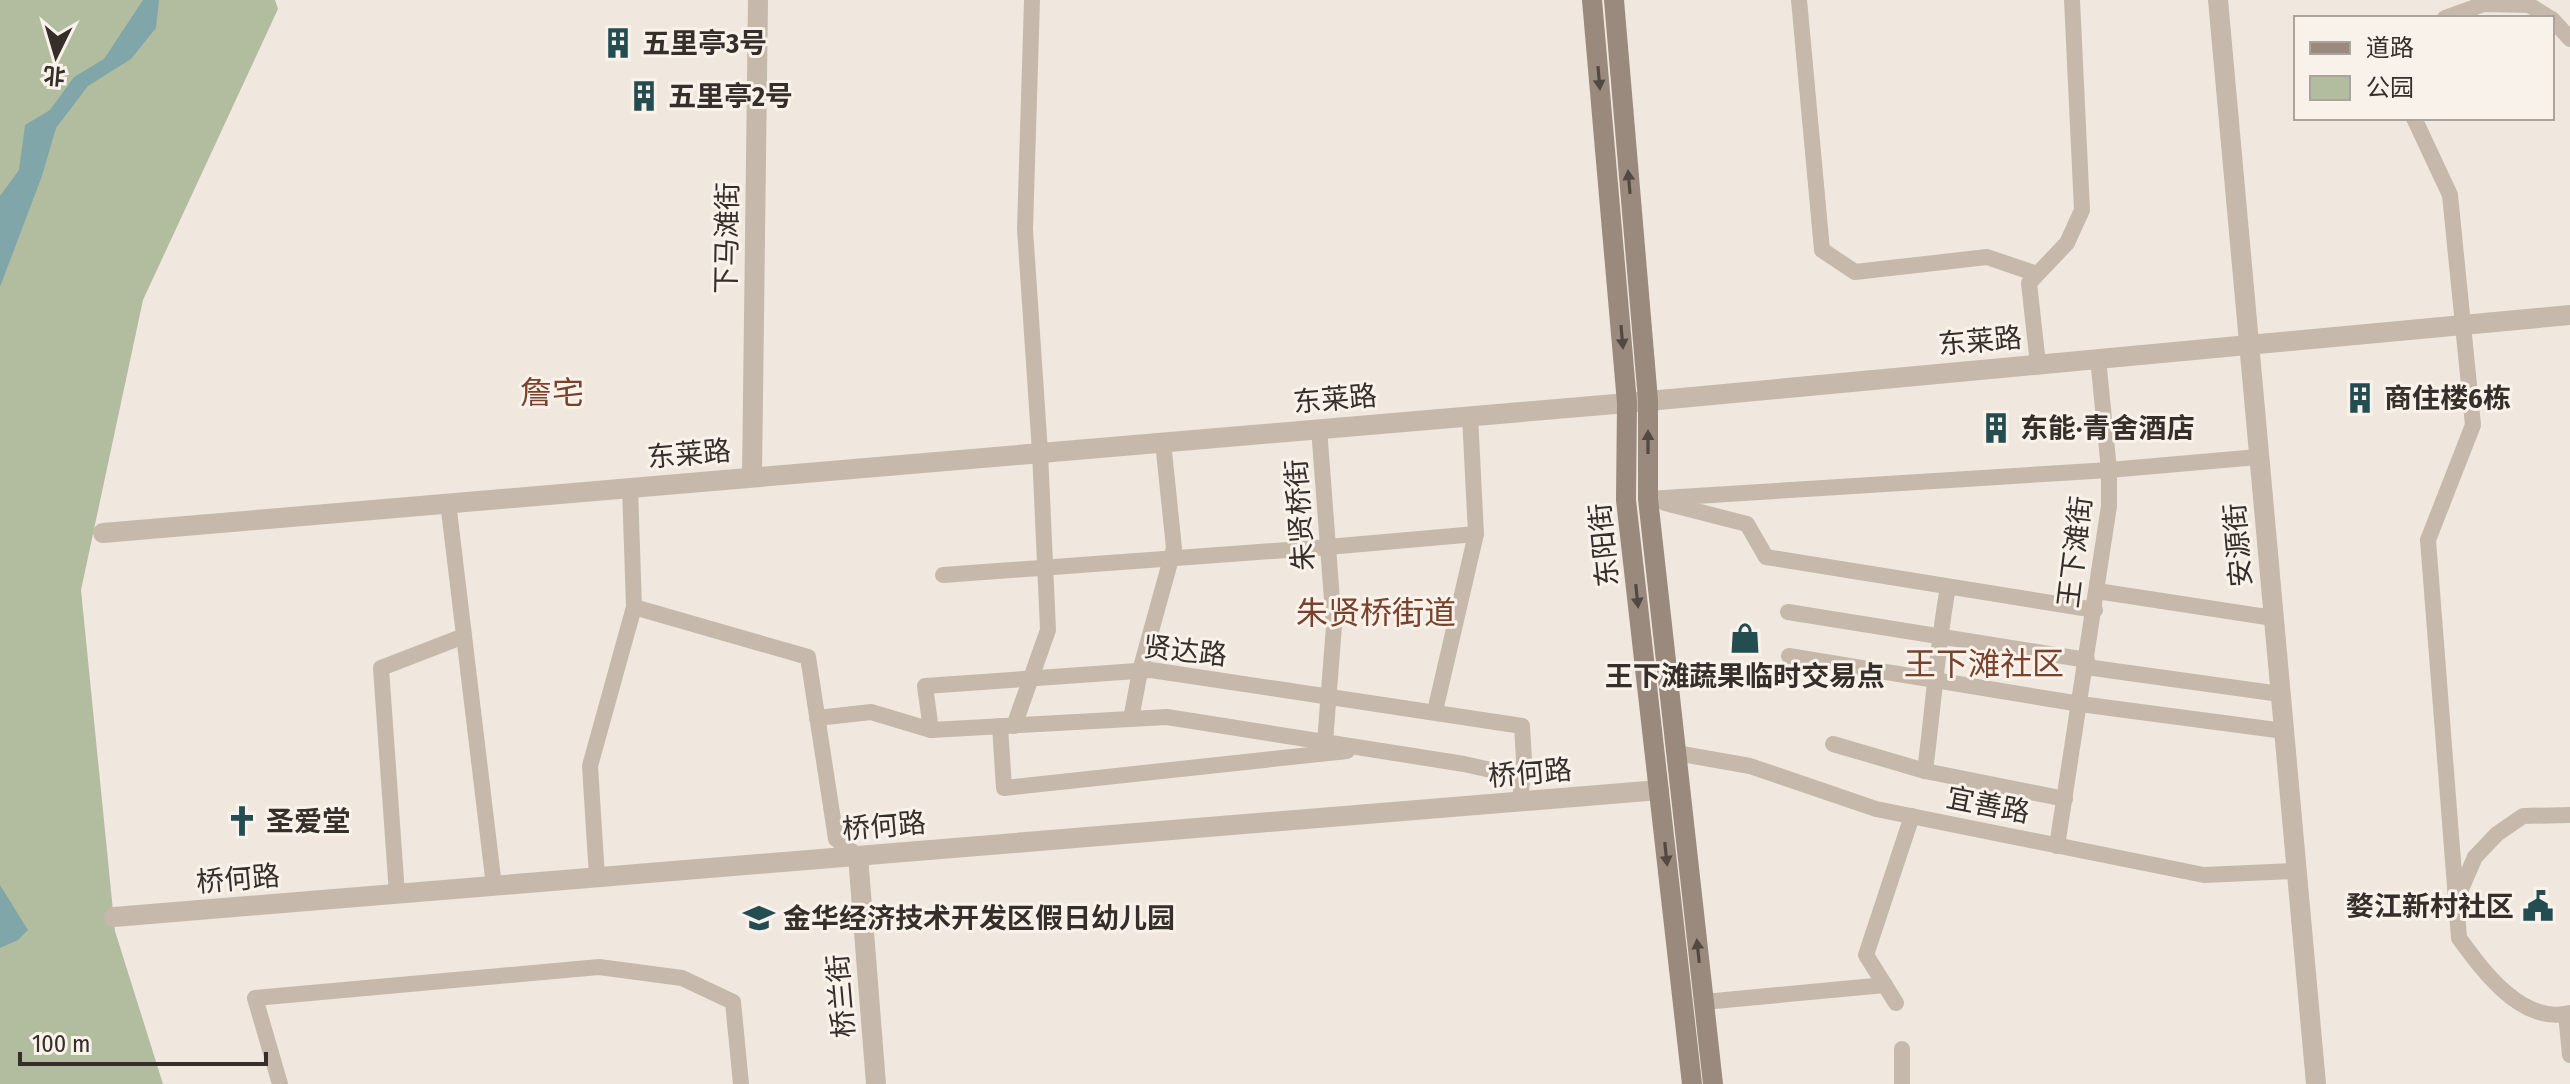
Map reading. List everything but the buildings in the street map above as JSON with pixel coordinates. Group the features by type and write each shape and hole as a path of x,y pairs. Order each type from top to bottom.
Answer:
{"main road":[{"name":"东阳街","path":"1592,0 1713,1084"},
{"name":"东阳街","path":"1614,0 1638,402 1626,500 1692,1084"}],"street":[{"name":"下马滩街","path":"752,476 758,0"},
{"path":"1032,0 1025,229 1048,630 1031,679 1007,726 1004,788 1371,749"},
{"path":"1799,0 1822,250 1855,272 1987,257 2037,274"},
{"path":"2038,364 2029,283 2067,243 2082,210 2072,0"},
{"name":"安源街","path":"2218,0 2316,1084"},
{"path":"2451,16 2484,4 2529,5 2548,16"},
{"path":"2554,21 2570,39"},
{"path":"2415,120 2450,195 2473,425 2428,540 2459,938 2488,978 2524,1006 2559,1016 2568,1013 2570,1055"},
{"name":"东莱路","path":"103,533 1638,402 2570,315"},
{"name":"王下滩街","path":"2057,846 2109,506 2109,470 2098,358"},
{"path":"1435,711 1476,534 1470,416"},
{"name":"朱贤桥街","path":"1319,428 1334,626 1325,742"},
{"path":"1131,719 1140,671 1174,548 1163,442"},
{"path":"1648,499 2109,470 2258,457"},
{"path":"597,877 590,766 634,607 630,487"},
{"path":"1648,499 1747,524 1766,557 2095,610"},
{"path":"448,502 494,886"},
{"path":"943,575 1476,534"},
{"path":"1925,771 1937,680 1939,637 1948,587"},
{"path":"2097,591 2273,618"},
{"path":"634,607 808,657 836,839 858,856"},
{"path":"1788,612 2280,694"},
{"path":"397,894 381,668 464,636"},
{"path":"1789,656 2080,704 2284,731"},
{"name":"贤达路","path":"931,730 925,686 1151,670 1522,726 1520,802"},
{"path":"817,718 871,712 931,730 1167,717 1464,764 1522,777"},
{"path":"1833,744 1925,771 2065,799"},
{"name":"宜善路","path":"1676,753 1750,766 1876,809 2204,875 2296,871"},
{"name":"桥何路","path":"114,917 1659,790"},
{"path":"2457,901 2475,857 2497,834 2523,816 2570,815"},
{"path":"1896,1003 1866,955 1912,816"},
{"name":"桥兰街","path":"858,856 876,1084"},
{"path":"280,1084 255,998 599,967 682,978 733,1002 741,1084"},
{"path":"1704,1002 1885,985"},
{"path":"1902,1049 1902,1084"}],"green space":[{"path":"0,0 275,0 278,9 143,300 81,590 115,931 163,1084 0,1084"}],"water":[{"path":"143,0 159,0 156,28 131,59 88,86 56,128 42,176 0,287 0,196 19,170 25,125 50,110 74,77 104,59"},
{"path":"0,885 28,930 18,940 0,948"}],"place":[{"name":"五里亭3号","path":"618,43"},
{"name":"五里亭2号","path":"644,96"},
{"name":"商住楼6栋","path":"2360,398"},
{"name":"东能·青舍酒店","path":"1996,428"},
{"name":"王下滩蔬果临时交易点","path":"1745,638"},
{"name":"圣爱堂","path":"242,821"},
{"name":"婺江新村社区","path":"2538,906"},
{"name":"金华经济技术开发区假日幼儿园","path":"759,918"}],"district":[{"name":"詹宅","path":"552,393"},
{"name":"朱贤桥街道","path":"1376,613"},
{"name":"王下滩社区","path":"1984,664"}]}
